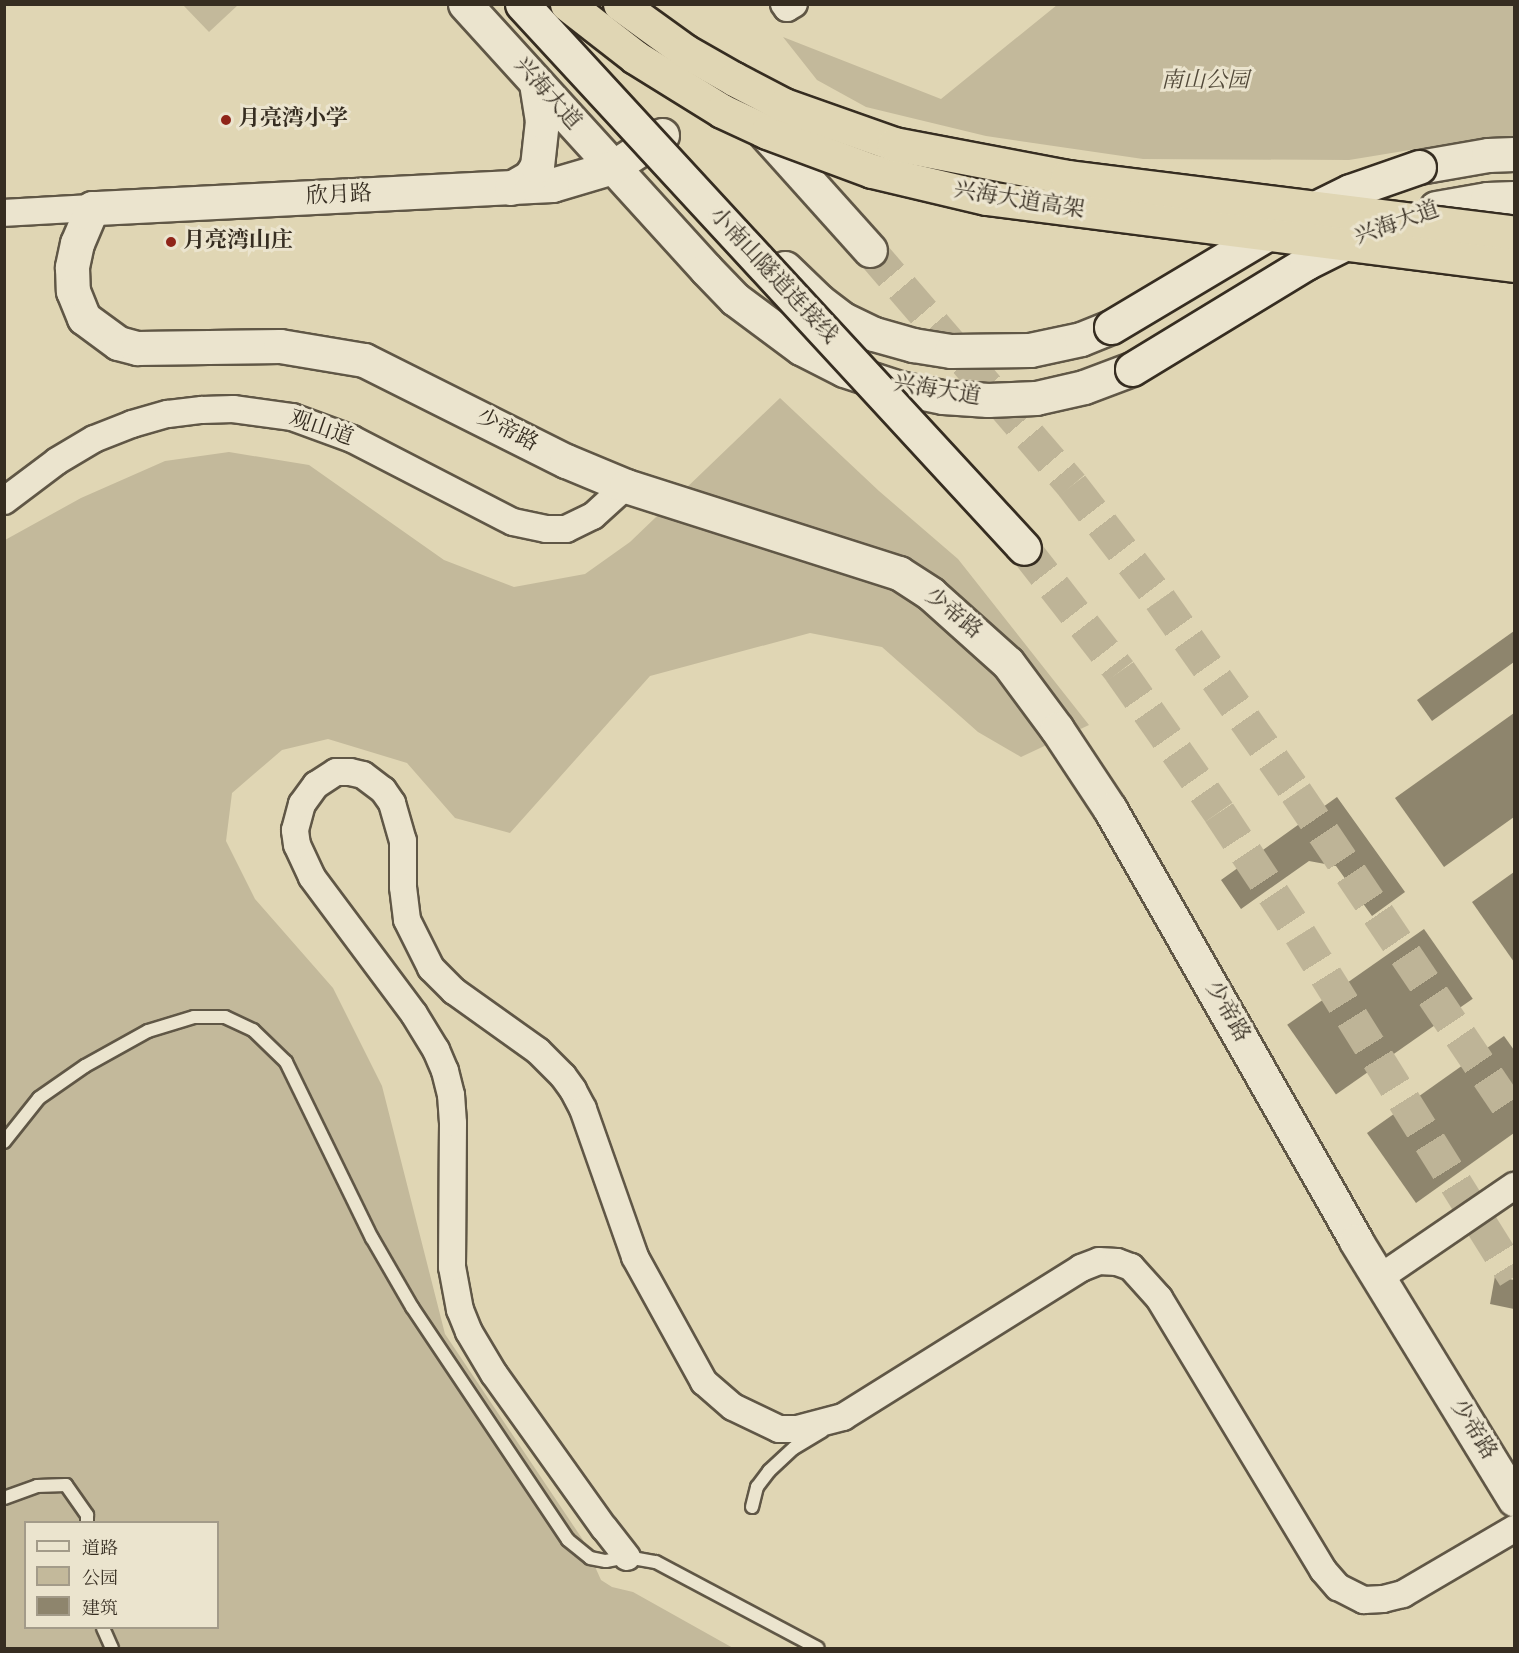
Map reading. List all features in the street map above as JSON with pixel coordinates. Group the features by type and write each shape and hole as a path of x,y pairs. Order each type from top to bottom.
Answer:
{"main road":[{"name":"兴海大道高架","path":"567,4 635,57 722,111 767,132 872,171 942,188 1017,202 1515,265"},
{"name":"兴海大道高架","path":"620,4 685,51 734,80 784,105 894,144 1067,177 1515,233"}],"street":[{"name":"兴海大道","path":"465,4 735,299 801,348 844,370 898,388 943,397 988,400 1036,398 1084,387 1132,369 1306,262 1389,223 1436,208 1487,199 1515,198"},
{"name":"小南山隧道连接线","path":"522,4 1024,548"},
{"name":"兴海大道","path":"541,4 799,283 843,319 874,334 951,351 1030,350 1081,339 1111,327 1287,222 1350,191 1419,167 1488,155 1515,154"},
{"path":"649,4 870,250"},
{"path":"784,4 787,8 794,4"},
{"path":"512,188 530,177 537,166 542,121 536,83"},
{"name":"欣月路","path":"4,213 552,185 613,167 662,135"},
{"name":"少帝路","path":"92,208 77,243 72,267 73,291 84,318 117,343 137,348 280,346 364,360 566,461 626,486 898,573 931,594 994,647 1057,729 1110,809 1378,1279 1515,1499"},
{"name":"观山道","path":"4,501 57,461 94,439 132,424 168,414 202,410 232,410 292,417 352,439 513,522 546,529 566,529 593,516 626,486"},
{"path":"627,1557 494,1374 460,1310 452,1267 453,1123 451,1095 445,1071 414,1014 303,861 295,830 297,817 308,793 324,778 336,772 363,775 384,790 398,819 403,841 404,905 410,928 422,954 446,985 538,1051 563,1076 573,1090 583,1109 635,1257 704,1382 733,1407 779,1429 797,1429 843,1417 1081,1268 1099,1261 1117,1262 1131,1267 1159,1298 1323,1570 1338,1587 1350,1596 1364,1600 1383,1599 1403,1594 1515,1529"},
{"path":"1378,1279 1515,1186"}],"lane":[{"path":"4,1142 39,1098 85,1066 148,1031 194,1017 225,1017 253,1030 286,1062 389,1268 557,1526 590,1558 606,1561 627,1557 656,1562 818,1648"},
{"path":"752,1507 757,1487 769,1471 794,1448 843,1417"},
{"path":"4,1498 37,1486 66,1485 87,1515 87,1521"},
{"path":"103,1629 112,1648"}],"green space":[{"path":"183,5 238,5 209,32"},
{"name":"南山公园","path":"1057,5 1514,5 1514,138 1477,139 1349,160 1143,159 986,136 866,107 817,80 783,37 941,99"},
{"path":"780,398 879,491 958,559 1089,725 1021,757 978,732 882,647 810,633 650,676 510,833 455,818 407,763 328,739 282,750 232,793 226,841 255,899 333,988 382,1086 445,1334 583,1540 601,1580 612,1587 633,1592 733,1648 5,1648 5,540 81,498 165,461 229,452 309,465 444,560 514,587 585,574 630,542"}],"building":[{"path":"1514,631 1514,662 1432,721 1417,700"},
{"path":"1514,713 1514,817 1444,867 1395,798"},
{"path":"1337,797 1405,892 1372,916 1336,866 1309,861 1241,909 1221,880"},
{"path":"1514,872 1514,962 1472,902"},
{"path":"1424,929 1473,999 1336,1094 1287,1025"},
{"path":"1504,1036 1514,1050 1514,1133 1416,1203 1367,1133"},
{"path":"1495,1276 1514,1280 1514,1309 1490,1304"}],"tunnel":[{"path":"870,250 1072,485 1160,599 1296,792 1514,1115"},
{"path":"1024,548 1120,671 1219,812 1300,934 1514,1277"}],"place":[{"name":"月亮湾小学","path":"226,120"},
{"name":"月亮湾山庄","path":"171,242"}]}
